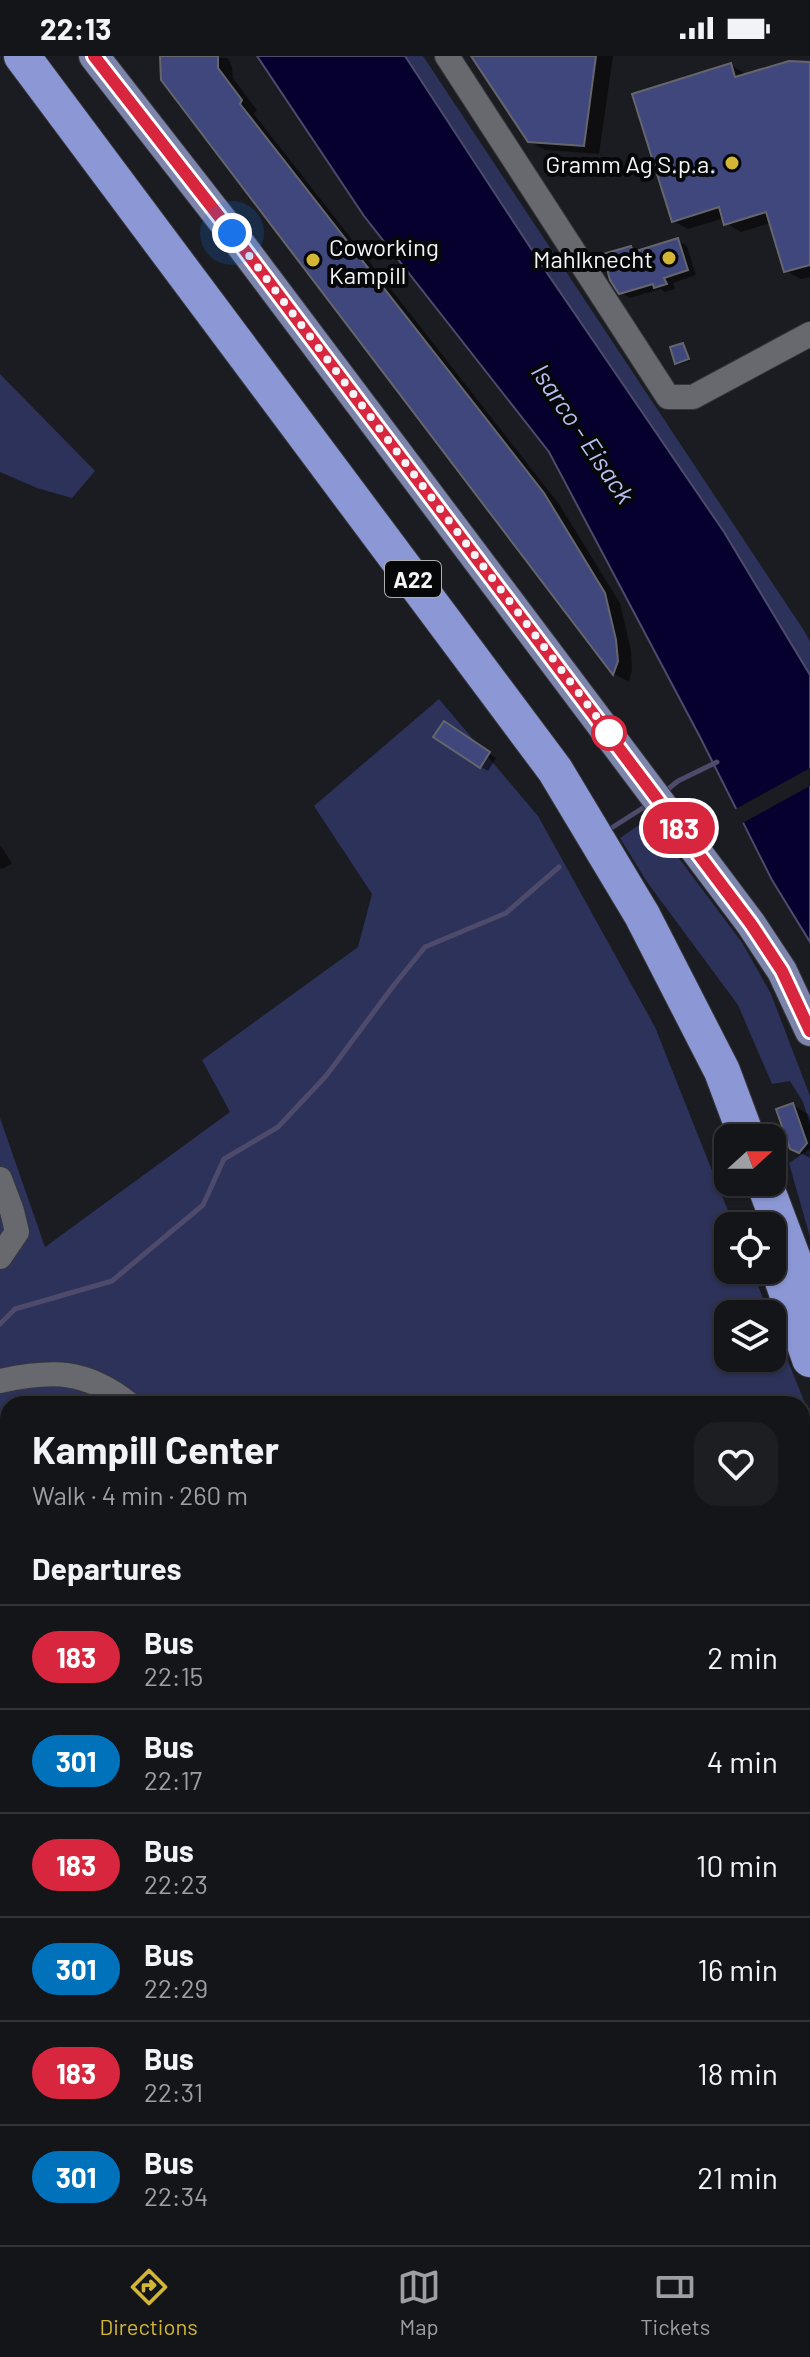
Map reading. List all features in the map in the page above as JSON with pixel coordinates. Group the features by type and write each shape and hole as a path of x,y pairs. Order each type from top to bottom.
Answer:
{"highway":[{"name":"A22","path":"22,56 555,770 642,915 722,1071 742,1124"},
{"name":"A22","path":"0,64 538,784 610,899 657,983 707,1083 723,1124"},
{"path":"769,1196 810,1304"},
{"path":"783,1284 810,1359"}],"main road":[{"path":"94,56 251,258 751,924 782,971 810,1031"}],"street":[{"path":"447,56 668,397 693,397 810,334"},
{"path":"0,1179 17,1232 0,1257"},
{"path":"0,1381 61,1372 108,1387 119,1396"}],"shaded area":[{"path":"405,56 423,56 805,632 810,642 810,675 724,532 547,273"},
{"path":"0,374 95,471 72,498 37,488 0,472"},
{"path":"439,699 538,816 655,1027 714,1176 714,1196 722,1196 728,1212 714,1212 714,1284 757,1284 764,1300 714,1300 714,1372 786,1372 786,1356 802,1396 0,1396 0,1118 45,1247 230,1112 202,1060 358,947 372,894 314,806"},
{"path":"649,818 743,944 771,994 810,1096 810,1125 803,1102 790,1081 772,1084 738,1005 647,882 620,838"},
{"path":"810,1149 810,1237 789,1163"}],"water":[{"name":"Isarco - Eisack","path":"257,56 405,56 547,273 724,532 810,675 810,942 772,880 549,452 364,216"}],"pier":[{"path":"810,768 810,786 739,825 732,811"}],"building":[{"path":"160,56 218,56 218,68 242,100 240,104 544,493 605,593 616,640 618,661 613,675 161,80"},
{"path":"471,56 596,56 584,146 528,142"},
{"name":"Gramm Ag S.p.a.","path":"789,61 810,62 810,265 784,272 766,212 724,225 719,207 672,222 632,94 731,63 735,77"},
{"path":"678,238 688,270 664,278 667,284 654,288 653,284 619,294 610,280 603,254 631,246 633,252"},
{"path":"683,343 689,359 675,364 670,347"},
{"path":"444,721 490,752 480,768 433,737"},
{"path":"793,1103 807,1143 799,1153 790,1149 786,1124 781,1124 776,1109"}],"waterway":[{"path":"663,793 678,781 717,762"},
{"path":"613,827 649,804"},
{"path":"0,1324 15,1309 112,1281 203,1205 224,1159 278,1127 326,1076 425,947 506,913 559,867"}],"bus line":[{"name":"183","path":"94,56 232,233 751,924 782,971 810,1031"}],"place":[{"name":"Gramm Ag S.p.a.","path":"732,163"},
{"name":"Mahlknecht","path":"669,258"},
{"name":"Coworking Kampill","path":"313,260"}],"route":[{"path":"232,233 609,733"}]}
